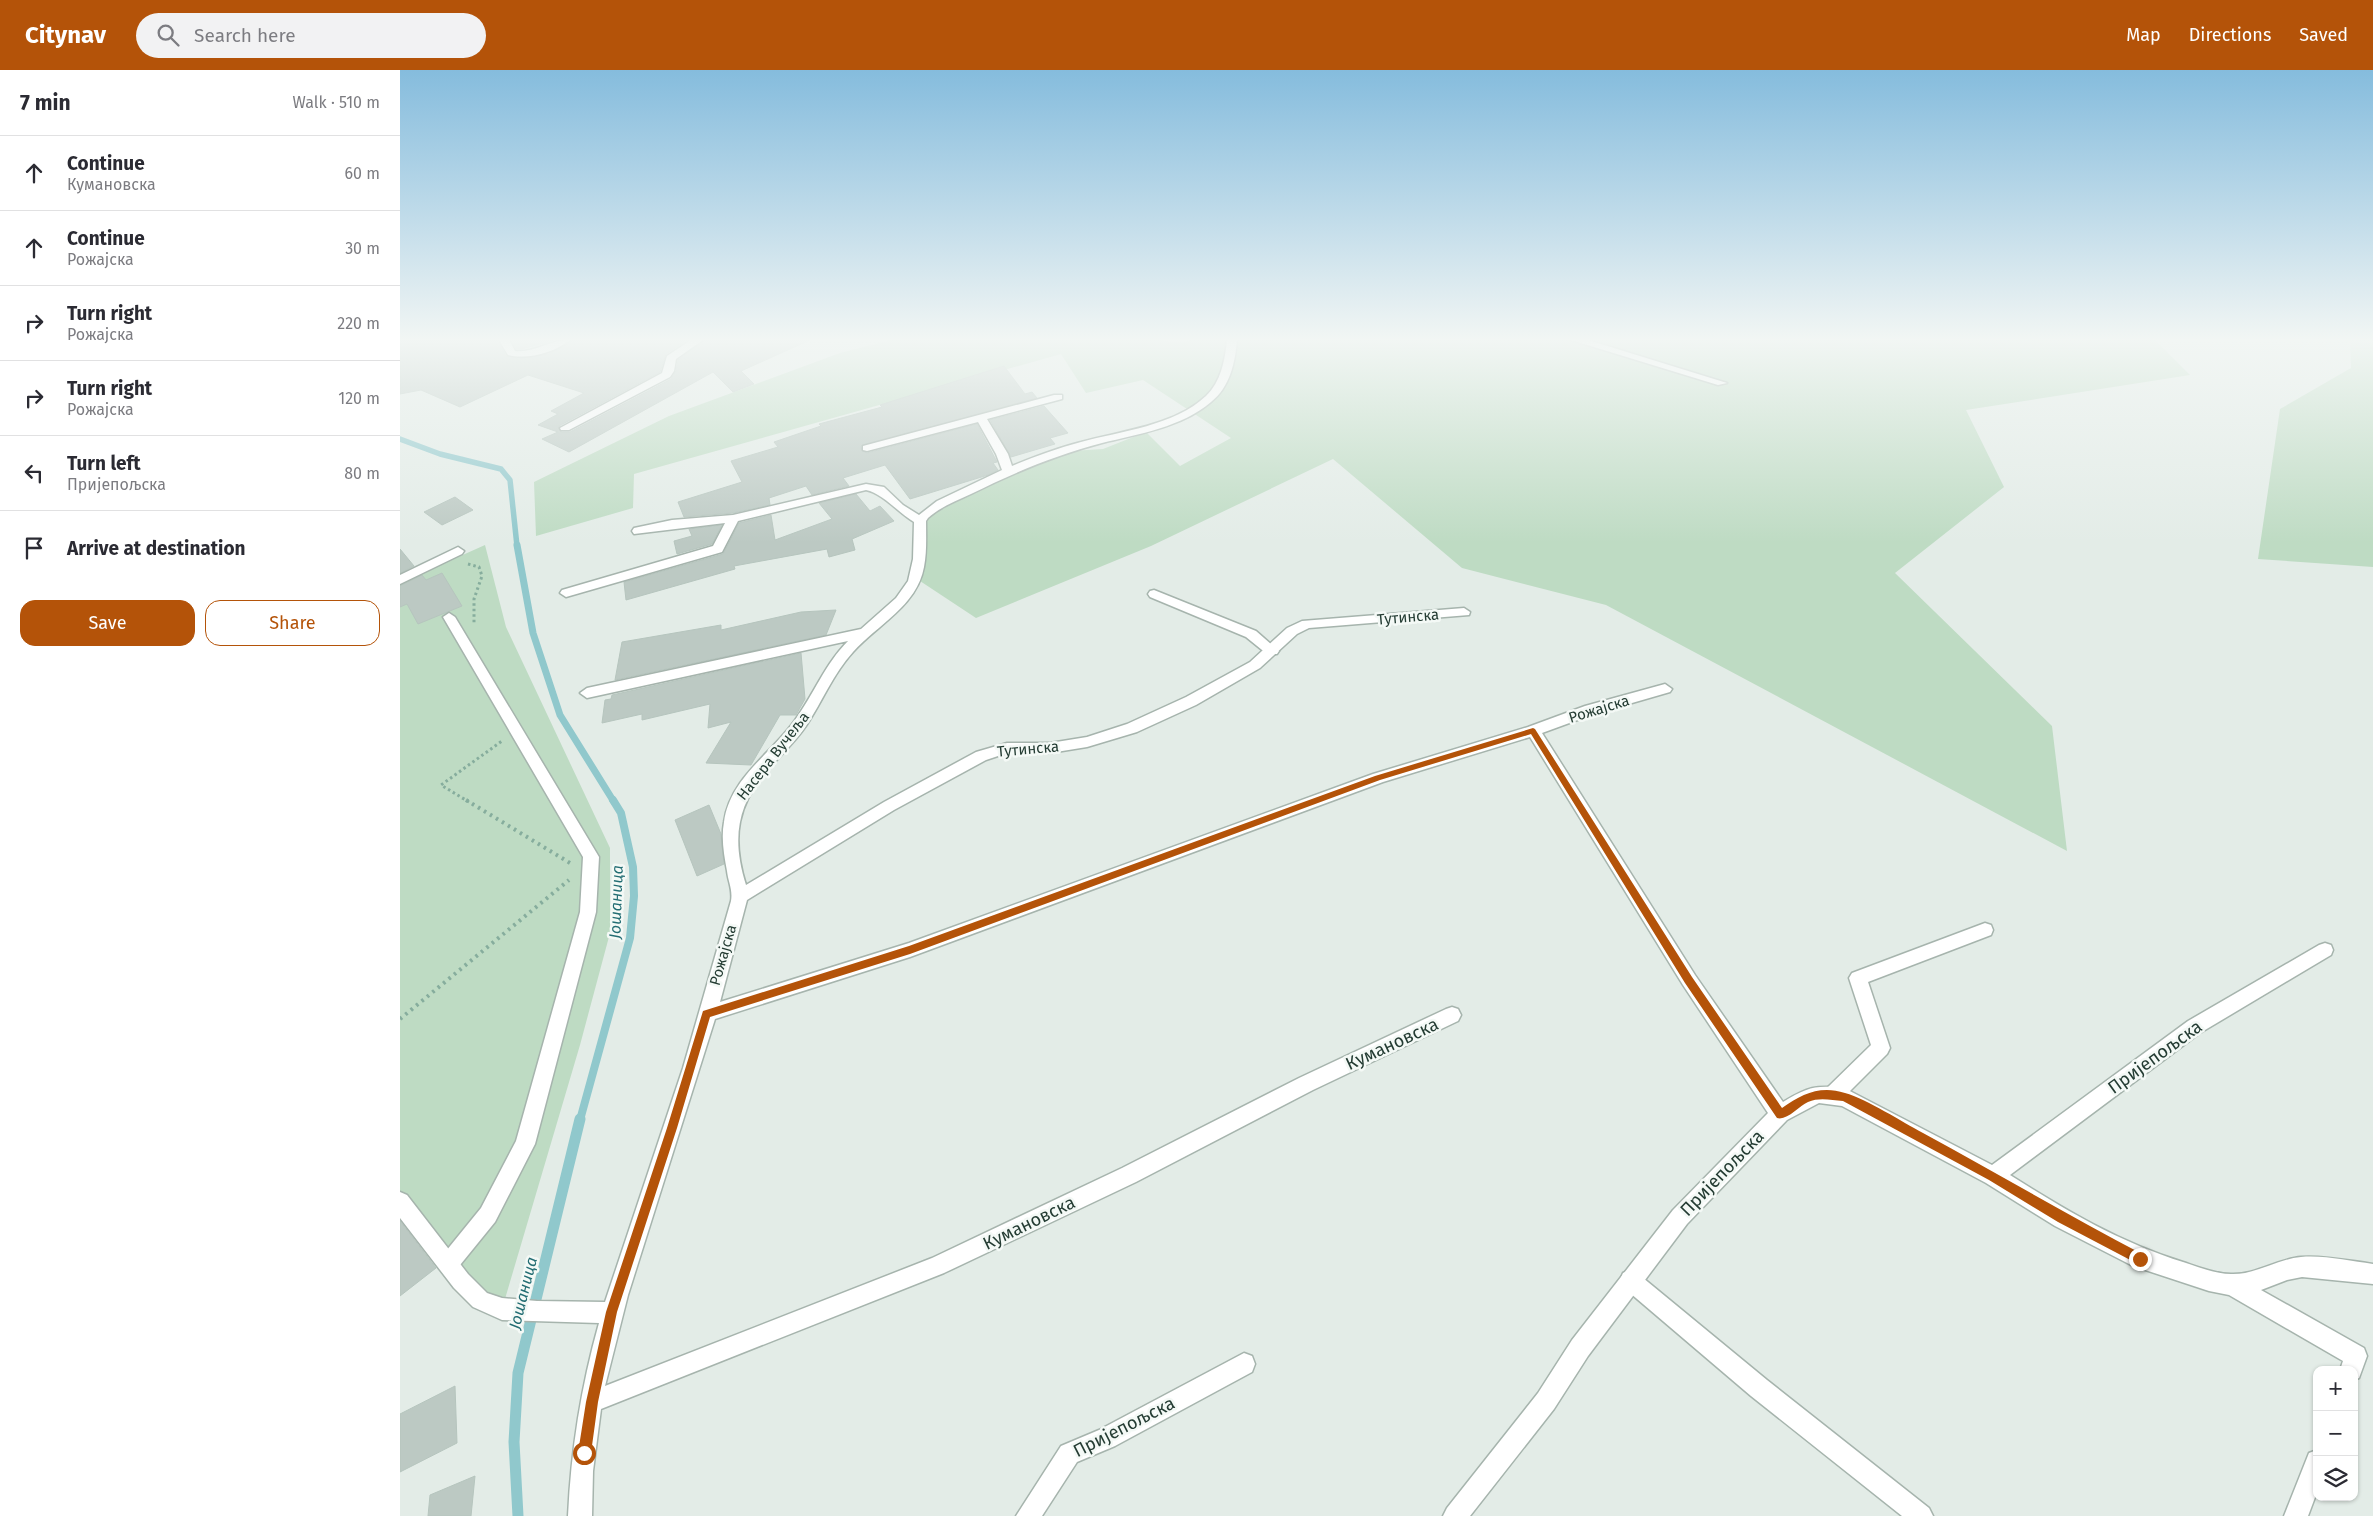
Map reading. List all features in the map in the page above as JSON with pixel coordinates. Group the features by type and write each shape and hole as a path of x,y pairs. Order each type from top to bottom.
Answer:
{"street":[{"path":"565,428 604,407"},
{"path":"867,448 1022,407"},
{"path":"638,531 672,524 733,520 856,489 873,488 880,489 899,508 920,522 939,505 1008,471 1066,450 1189,414 1198,407"},
{"path":"982,419 1002,454 1008,471"},
{"path":"566,594 718,549 733,520"},
{"name":"Насера Вучеља","path":"741,896 730,831 736,804 745,788 800,724 832,668 864,632 906,595 915,580 921,543 920,522"},
{"path":"400,580 458,551"},
{"path":"1154,594 1251,634 1272,651"},
{"name":"Тутинска","path":"741,896 889,806 980,756 1007,748 1065,746 1087,742 1124,730 1190,701 1255,665 1292,631 1307,624 1464,612"},
{"path":"449,617 591,857 588,912 525,1144 488,1215 449,1263"},
{"name":"Насера Вучеља","path":"587,693 864,632"},
{"name":"Рожајска","path":"706,1014 947,937 1378,778 1533,731 1590,710 1665,689"},
{"path":"1533,731 1689,980 1780,1114"},
{"name":"Рожајска","path":"611,1312 672,1128 741,896"},
{"path":"1985,930 1858,978 1881,1048 1834,1094 1844,1097 1993,1176 2062,1218 2140,1259 2209,1281 2232,1285 2356,1356 2352,1366"},
{"name":"Пријепољска","path":"1993,1176 2194,1026 2325,950"},
{"name":"Кумановска","path":"592,1402 946,1262 1112,1183 1306,1084 1452,1015"},
{"name":"Пријепољска","path":"1455,1516 1546,1401 1580,1348 1680,1216 1780,1114 1806,1098 1819,1094 1834,1094"},
{"path":"400,1202 449,1263 461,1281 480,1300 502,1309 577,1314 611,1312 592,1402 580,1505"},
{"path":"2232,1285 2269,1278 2285,1270 2302,1267 2373,1274"},
{"path":"1630,1280 1759,1388 1921,1516"},
{"name":"Пријепољска","path":"1028,1516 1069,1454 1107,1438 1244,1364"},
{"path":"2296,1516 2313,1471"}],"path":[{"path":"516,730 441,785 573,865"},
{"path":"400,1019 574,876"}],"green space":[{"path":"692,407 871,407 634,474 633,508 536,536 534,482 669,416"},
{"path":"1185,407 1982,407 1966,410 2004,487 1895,573 2052,726 2067,851 1606,605 1462,568 1333,459 1151,546 976,618 920,581 926,544 924,523 936,511 1009,474 1071,451 1103,449 1146,432 1180,466 1231,438"},
{"path":"2373,407 2373,567 2258,559 2280,409"},
{"path":"485,545 506,627 610,848 610,933 580,1045 502,1309 480,1300 400,1202 400,583"}],"building":[{"path":"557,407 594,407 559,426 561,432 570,432 617,407 649,407 569,452 542,439 558,432 538,425 558,414 551,411"},
{"path":"880,407 1002,407 861,446 862,451 867,453 977,424 997,462 993,463 998,470 988,475 910,499 885,465 843,478 849,486 812,495 806,486 769,498 770,505 733,513 684,517 678,502 742,482 731,461 778,447 774,442 821,426 819,424"},
{"path":"1038,407 1045,407 1068,433 1050,438 1055,444 1011,457 990,420"},
{"path":"856,494 870,511 880,506 894,521 852,539 855,550 829,557 827,549 734,566 735,569 626,600 624,582 723,554 739,523 771,515 775,540 832,519 819,503"},
{"path":"455,497 473,510 442,525 424,512"},
{"path":"722,525 712,544 677,554 674,541 692,536 689,529"},
{"path":"400,549 414,566 400,573"},
{"path":"442,573 462,606 418,624 407,604 400,607 400,586 422,575 426,580"},
{"path":"836,610 826,635 615,680 622,642 721,625 721,630 801,612"},
{"path":"801,653 805,699 796,715 780,715 751,765 706,763 731,722 708,728 710,704 642,720 642,714 602,723 605,700 611,699 612,695"},
{"path":"709,805 721,834 724,864 697,876 675,820"},
{"path":"400,1221 436,1268 400,1296"},
{"path":"455,1386 457,1443 400,1472 400,1414"},
{"path":"475,1476 471,1516 428,1516 430,1495"}],"waterway":[{"name":"Јошаница","path":"400,439 440,454 501,469 510,480 517,546"},
{"name":"Јошаница","path":"517,545 533,633 560,715 614,802"},
{"name":"Јошаница","path":"580,1120 630,938 634,896 633,867 621,813 613,800"},
{"name":"Јошаница","path":"518,1516 514,1442 518,1373 580,1119"}],"route":[{"path":"584,1453 592,1402 611,1312 672,1128 706,1014 910,950 1378,778 1488,743 1533,731 1689,980 1780,1114 1806,1098 1819,1094 1834,1094 1844,1097 1993,1176 2062,1218 2140,1259"}]}
